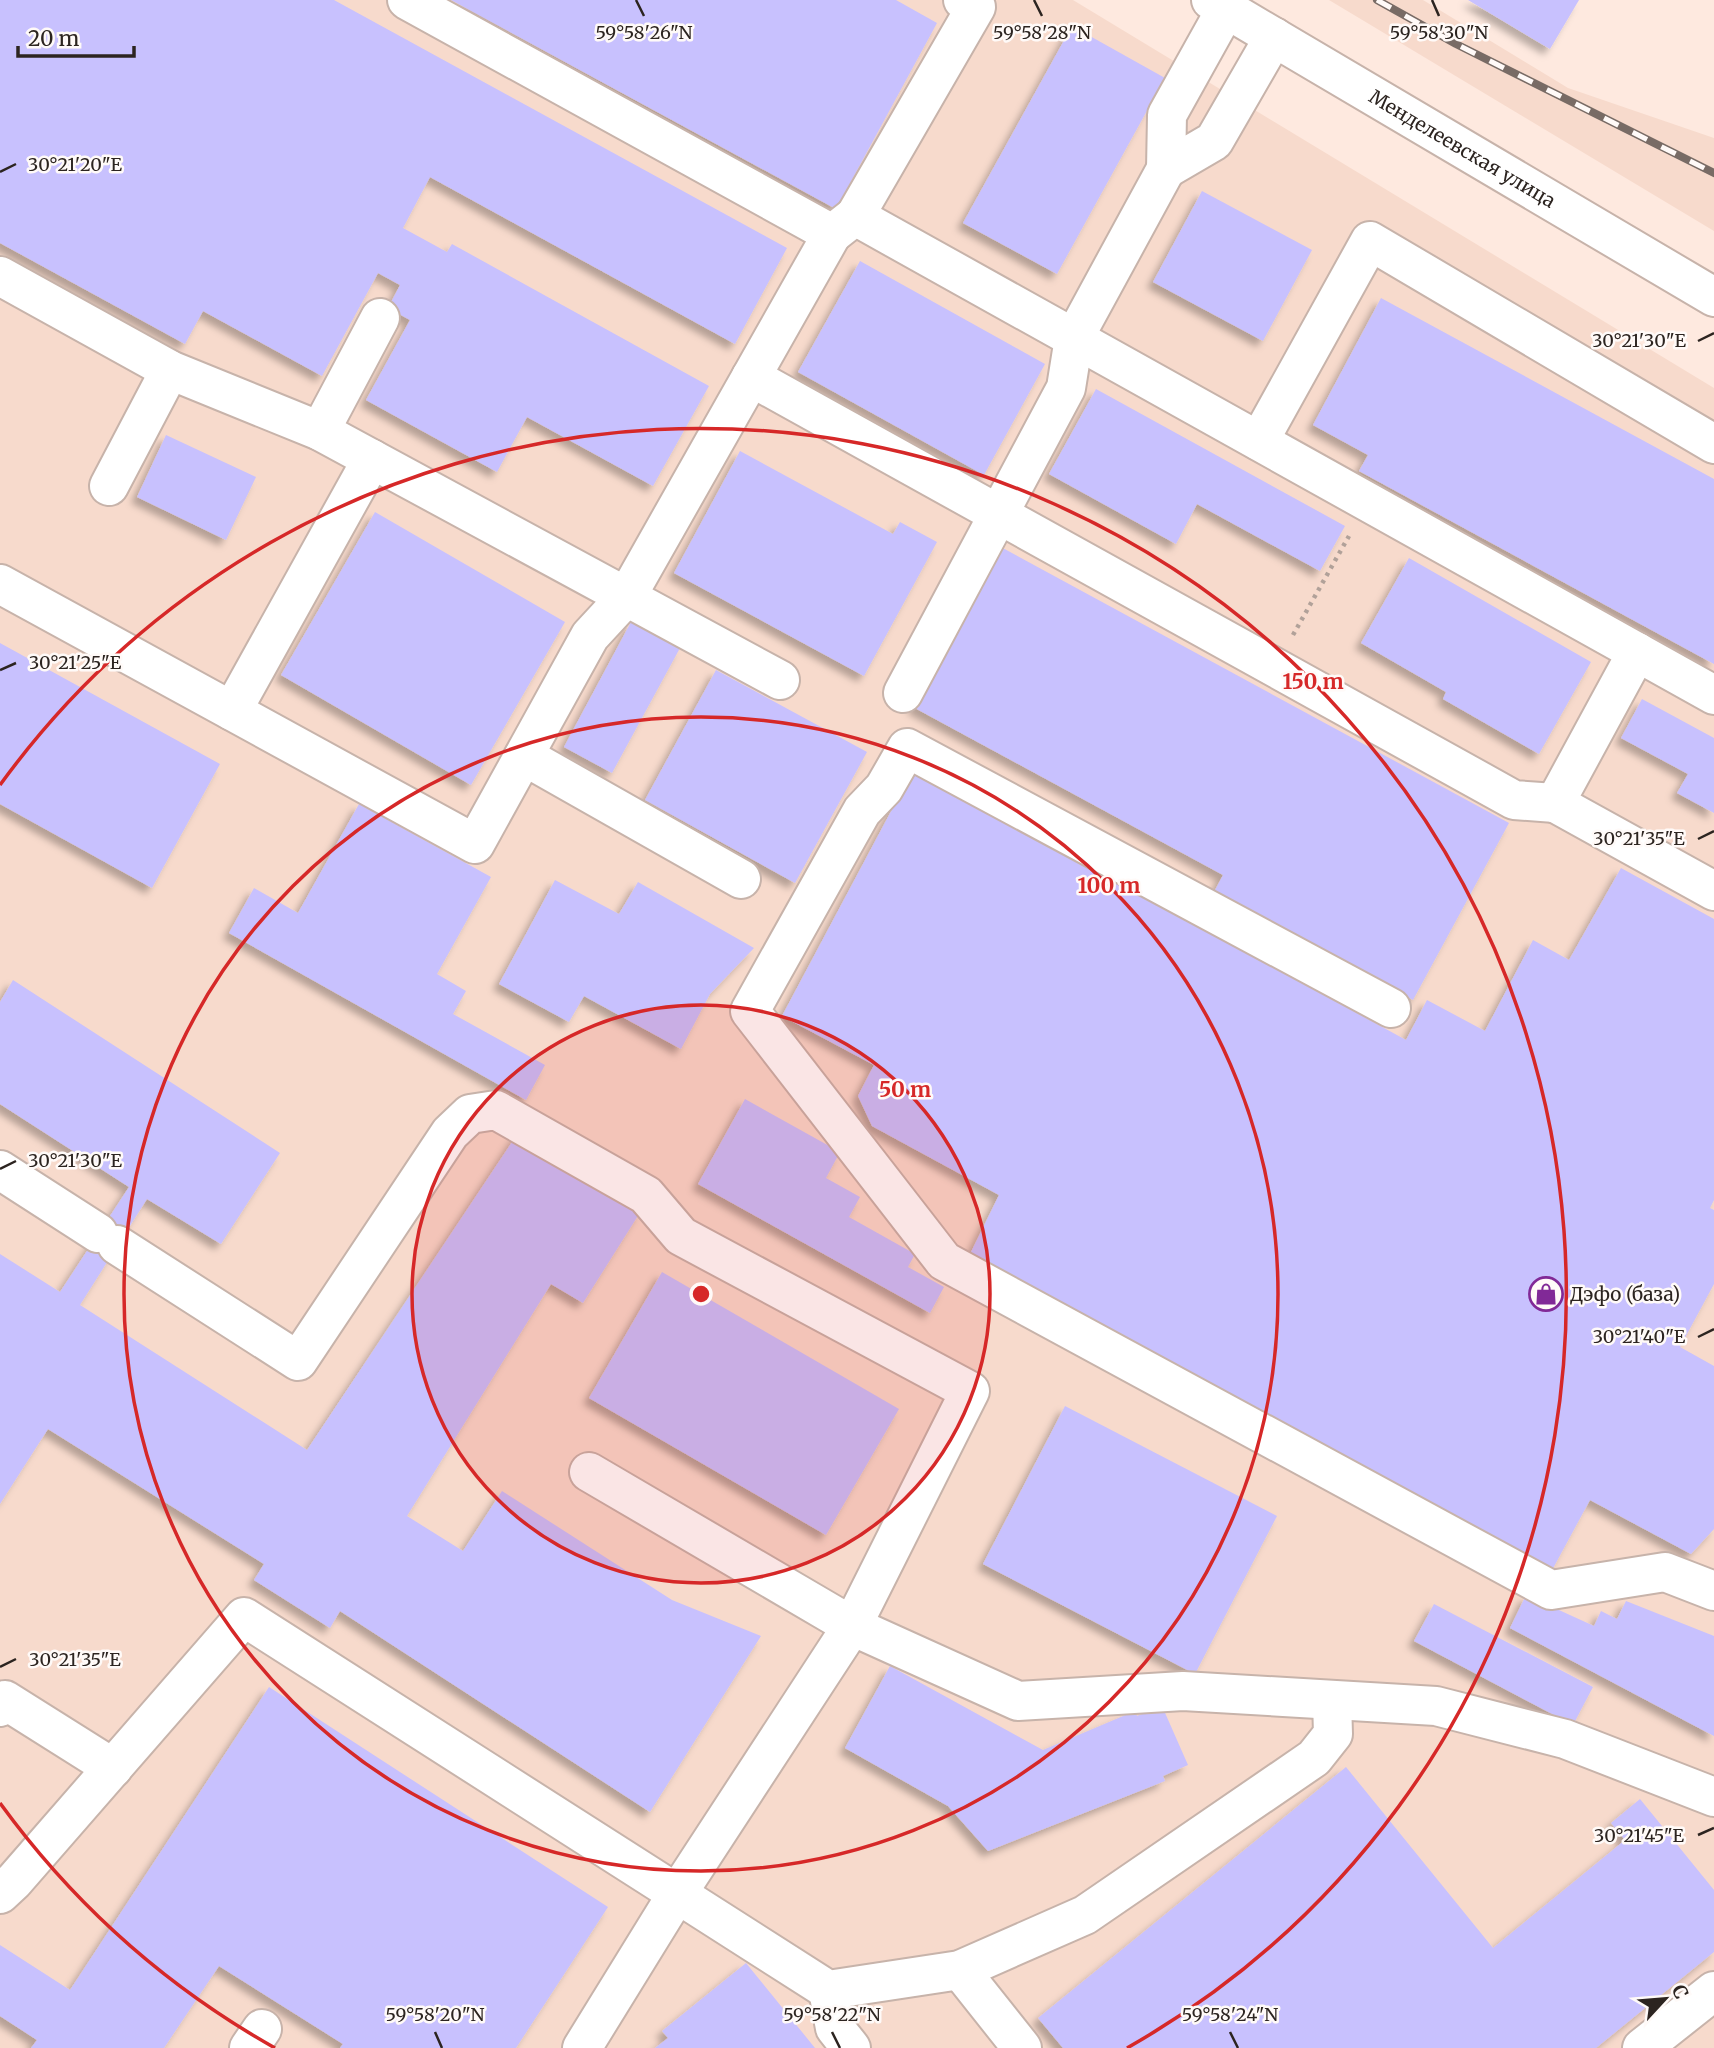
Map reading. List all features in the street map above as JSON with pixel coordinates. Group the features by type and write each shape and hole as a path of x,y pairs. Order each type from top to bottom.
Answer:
{"street":[{"path":"407,0 844,225 1074,338 1714,695"},
{"path":"0,584 475,844 590,636 627,596 751,377 976,7 963,0"},
{"path":"903,693 1066,388 1074,338 1166,169 1167,115 1219,4"},
{"name":"Менделеевская улица","path":"1219,4 1714,297"},
{"path":"1166,169 1214,141 1274,37"},
{"path":"1259,441 1370,241 1714,444"},
{"path":"0,276 170,370 320,431 780,680"},
{"path":"320,431 380,318"},
{"path":"108,486 170,370"},
{"path":"751,377 1514,800 1555,803 1714,891"},
{"path":"232,711 372,459"},
{"path":"1555,803 1637,652"},
{"path":"1391,1008 907,748 884,788 862,811 750,1011 944,1261 1551,1590 1665,1572 1714,1591"},
{"path":"524,757 741,879"},
{"path":"0,1170 298,1362 450,1133 470,1114 496,1110 646,1195 681,1236 970,1391 852,1626 677,1894 582,2048"},
{"path":"589,1472 852,1626 1018,1701 1183,1691 1436,1706 1566,1739 1714,1797"},
{"path":"0,1894 244,1617 828,1990 960,1970 1085,1915 1314,1758 1333,1734 1332,1700"},
{"path":"0,1707 5,1700 113,1768"},
{"path":"960,1970 1022,2048"},
{"path":"828,1990 835,2028 851,2048"},
{"path":"1642,2048 1714,1991"}],"path":[{"path":"1275,668 1368,502"}],"shaded area":[{"path":"0,0 1073,0 1714,388 1714,2048 0,2048"},
{"path":"1329,0 1423,0 1568,88 1714,138 1714,231"}],"building":[{"path":"0,0 334,0 787,248 735,344 430,177 403,228 447,252 452,244 709,386 653,486 527,417 497,472 366,400 410,320 388,308 400,285 378,273 322,376 203,311 185,344 0,243"},
{"path":"451,0 896,0 937,23 836,209"},
{"path":"1468,0 1579,0 1550,49"},
{"path":"1072,26 1165,78 1057,274 963,223"},
{"path":"1202,191 1312,250 1263,341 1153,282"},
{"path":"860,261 1045,364 984,475 798,372"},
{"path":"1381,298 1714,479 1714,664 1359,471 1368,455 1313,425"},
{"path":"1096,389 1345,526 1320,571 1197,504 1176,544 1049,474"},
{"path":"166,435 256,477 226,540 137,497"},
{"path":"740,451 893,534 900,522 937,542 864,676 674,573"},
{"path":"375,512 565,622 471,785 281,675"},
{"path":"999,546 1509,823 1413,1000 1214,892 1223,875 913,707"},
{"path":"1409,558 1591,662 1539,754 1443,699 1446,692 1361,643"},
{"path":"631,622 680,648 612,773 564,747"},
{"path":"0,643 220,764 152,888 0,804"},
{"path":"716,670 867,752 795,883 645,800"},
{"path":"1642,699 1714,738 1714,813 1677,793 1688,774 1621,738"},
{"path":"913,770 1406,1040 1427,1000 1485,1031 1533,940 1569,960 1621,868 1714,919 1714,1200 1710,1208 1714,1210 1714,1284 1680,1347 1714,1366 1714,1529 1691,1554 1590,1500 1551,1572 970,1254 999,1195 872,1126 858,1096 874,1065 782,1016"},
{"path":"359,804 491,877 437,974 466,991 453,1014 545,1065 526,1100 229,933 254,888 298,913"},
{"path":"555,880 619,914 638,882 754,948 710,994 681,1049 584,996 569,1022 499,984"},
{"path":"13,980 280,1153 221,1244 147,1199 80,1305 307,1450 518,1133 641,1211 583,1303 551,1284 407,1516 463,1551 502,1491 672,1600 761,1636 650,1812 340,1611 330,1628 254,1580 264,1564 48,1429 0,1504 0,1254 60,1292 129,1187 0,1104 0,1002"},
{"path":"745,1099 840,1152 826,1178 860,1197 849,1217 915,1254 908,1267 944,1287 930,1313 698,1184"},
{"path":"662,1272 899,1409 826,1535 589,1398"},
{"path":"1065,1406 1277,1516 1195,1674 983,1564"},
{"path":"1526,1595 1594,1626 1601,1611 1617,1619 1626,1601 1714,1636 1714,1736 1510,1628"},
{"path":"1434,1604 1593,1687 1573,1725 1414,1641"},
{"path":"890,1666 1043,1750 1135,1711 1137,1716 1162,1706 1188,1765 1163,1776 1165,1781 988,1851 948,1806 845,1748"},
{"path":"269,1687 608,1907 516,2048 340,2048 343,2044 219,1966 164,2048 31,2048 37,2040 0,2016 0,1945 70,1990"},
{"path":"1346,1767 1493,1948 1625,1840 1611,1823 1640,1799 1714,1890 1714,1952 1596,2048 1063,2048 1038,2018"},
{"path":"746,1963 815,2048 655,2048 668,2038 662,2031"}],"railway":[{"path":"1377,0 1456,44 1714,173"}],"place":[{"name":"Дэфо (база)","path":"1546,1294"}]}
